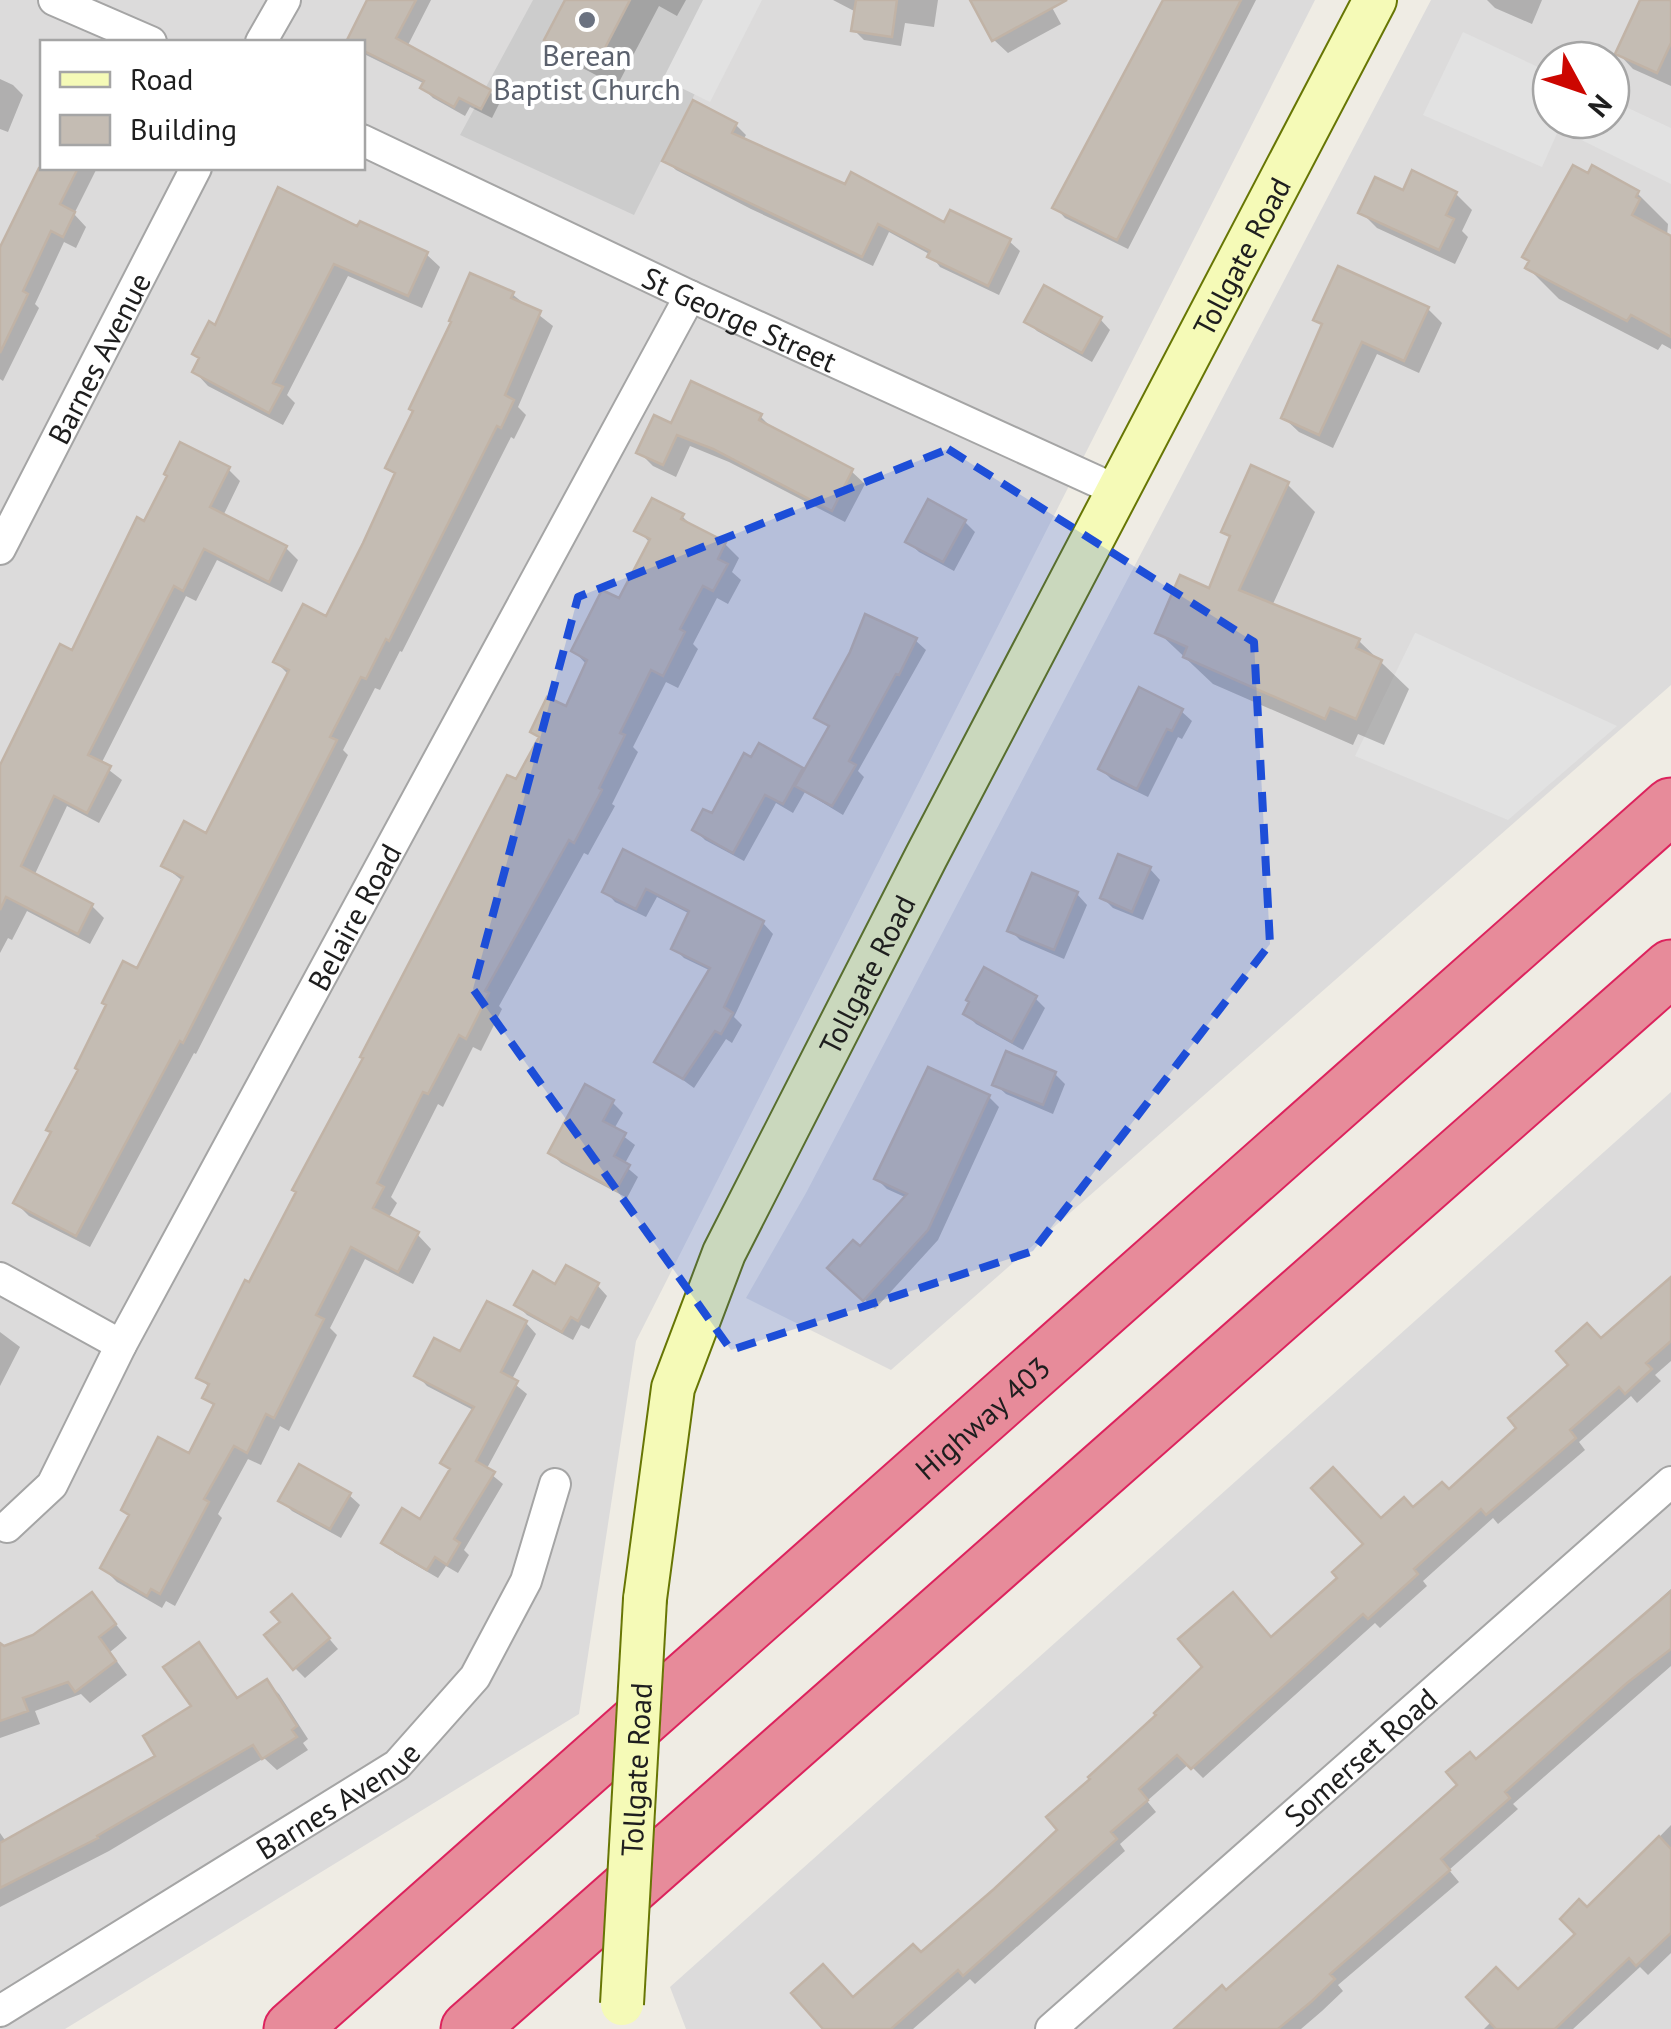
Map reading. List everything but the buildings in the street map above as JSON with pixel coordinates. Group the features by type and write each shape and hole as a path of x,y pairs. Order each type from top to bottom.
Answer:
{"highway":[{"name":"Highway 403","path":"292,2029 1671,806"},
{"path":"469,2029 1671,968"}],"main road":[{"name":"Tollgate Road","path":"620,2016 645,1599 673,1388 724,1253 926,857 1375,0"}],"street":[{"path":"54,0 147,40"},
{"path":"263,40 285,0"},
{"name":"St George Street","path":"365,141 690,296 1118,491"},
{"name":"Barnes Avenue","path":"0,550 13,492 195,170"},
{"name":"Belaire Road","path":"7,1527 52,1485 122,1345 690,296"},
{"path":"0,1278 122,1345"},
{"name":"Somerset Road","path":"1050,2029 1671,1482"},
{"name":"Barnes Avenue","path":"0,2011 397,1764 475,1677 526,1582 555,1484"}],"highlighted area":[{"path":"948,449 1254,642 1270,944 1033,1251 731,1350 473,989 578,597"}],"shaded area":[{"path":"0,0 1315,0 636,1341 579,1714 65,2029 0,2029"},
{"path":"533,0 742,0 634,215 460,135"},
{"path":"703,0 762,0 710,102 663,79"},
{"path":"1431,0 1671,0 1671,685 891,1370 746,1298 806,1193"},
{"path":"1463,32 1531,64 1531,140 1554,140 1542,167 1423,115"},
{"path":"1631,109 1671,128 1671,184 1581,140 1631,140"},
{"path":"1415,633 1617,726 1508,820 1355,756"},
{"path":"1671,1092 1671,2029 686,2029 670,1987"}],"place":[{"name":"Berean Baptist Church","path":"587,20"}]}
